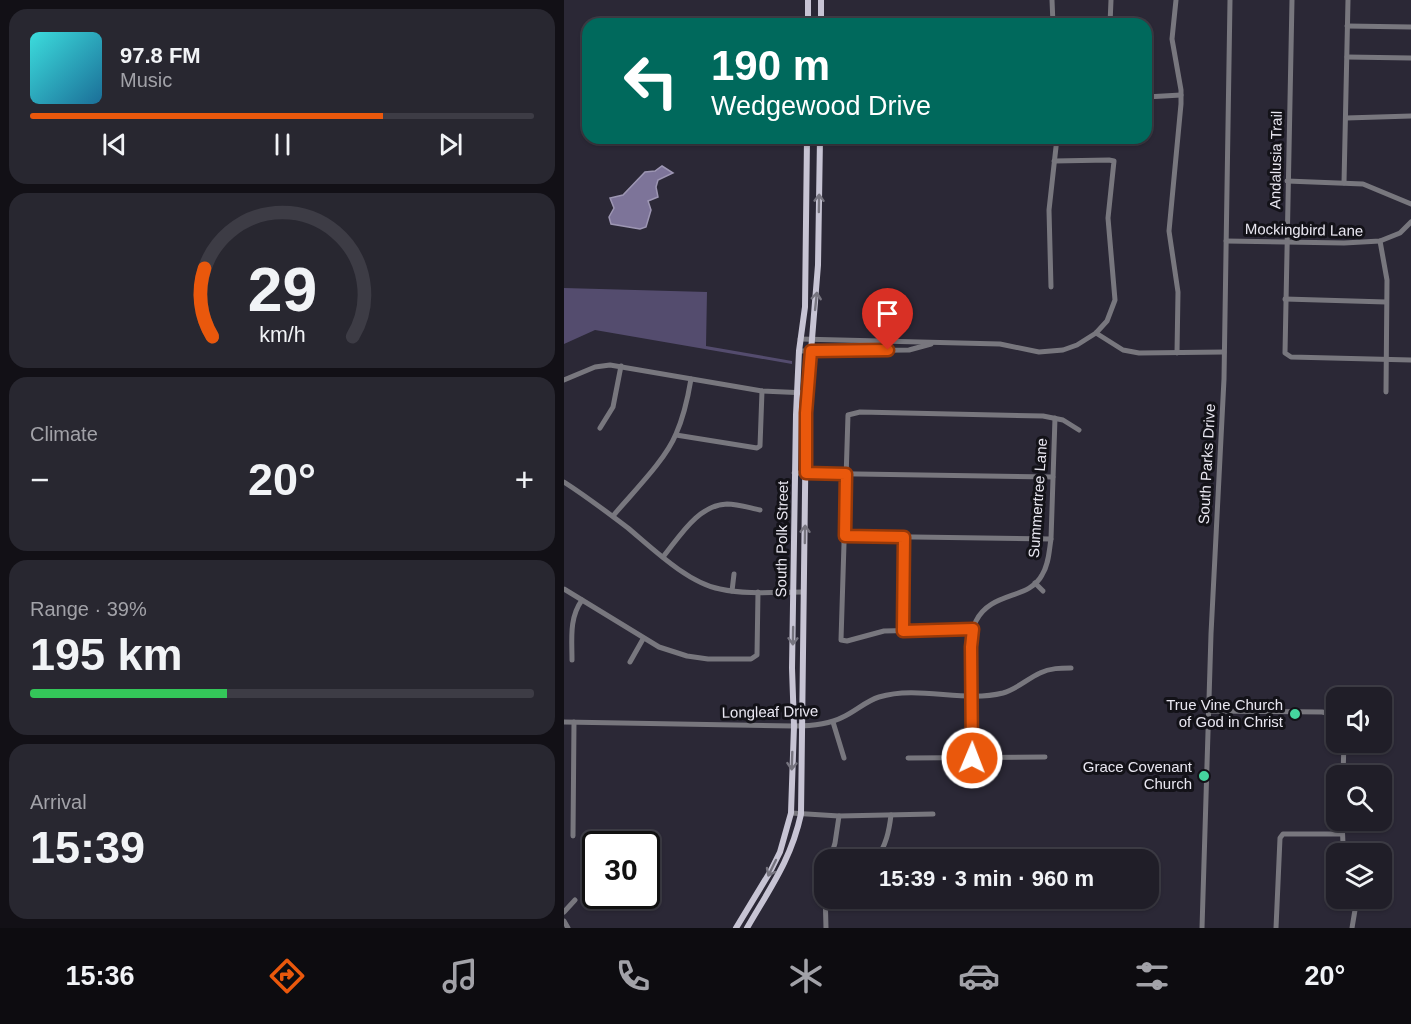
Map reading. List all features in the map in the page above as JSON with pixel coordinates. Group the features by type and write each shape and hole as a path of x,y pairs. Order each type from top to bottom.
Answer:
{"main road":[{"path":"808,0 808,18"},
{"path":"821,0 821,18"},
{"name":"South Polk Street","path":"735,928 780,852 791,813 794,726 794,473 799,351 805,307 807,144"},
{"name":"South Polk Street","path":"747,928 781,873 801,814 807,393 819,261 820,144"}],"street":[{"path":"1052,0 1053,18"},
{"path":"1110,18 1111,0"},
{"path":"1176,0 1173,39 1181,95 1168,231 1178,292 1177,353"},
{"name":"South Parks Drive","path":"1202,928 1224,352 1230,0"},
{"name":"Andalusia Trail","path":"1292,0 1284,351 1287,356 1386,359"},
{"path":"1344,183 1348,0"},
{"path":"1347,26 1411,27"},
{"path":"1347,57 1411,58"},
{"path":"1152,97 1181,95"},
{"path":"1346,118 1411,116"},
{"path":"1051,287 1049,210 1056,144"},
{"path":"800,339 1000,344 1049,352 1077,345 1096,333 1107,321 1115,300 1108,218 1114,161 1109,159 1054,161"},
{"path":"1287,181 1363,184 1411,204"},
{"name":"Mockingbird Lane","path":"1226,241 1380,242 1400,233 1411,222"},
{"path":"1380,242 1387,280 1386,392"},
{"path":"1285,299 1386,302"},
{"path":"1096,333 1123,350 1139,353 1224,352"},
{"path":"845,340 845,351"},
{"path":"799,351 909,350 936,343"},
{"path":"1386,359 1411,360"},
{"path":"564,380 595,367 610,365 762,391 807,393"},
{"path":"600,428 613,407 621,366"},
{"path":"613,516 665,453 676,435 686,407 692,379"},
{"path":"676,435 757,448 760,446 762,391"},
{"path":"973,629 884,631 847,641 841,640 848,415 860,412 1055,417 1079,430"},
{"name":"Summertree Lane","path":"1035,582 1042,575 1049,557 1055,417"},
{"path":"794,473 1053,477"},
{"path":"564,482 613,516 663,557 690,576 710,586 732,591 803,592"},
{"path":"663,557 695,519 710,507 730,504 760,510"},
{"path":"845,536 1051,539"},
{"path":"903,631 904,537"},
{"path":"732,591 734,574"},
{"path":"972,758 971,661 973,629 977,619 990,603 1018,593 1035,582 1043,591"},
{"path":"564,589 659,647 687,656 708,659 751,660 757,655 758,592"},
{"path":"572,660 573,621 575,610 582,600"},
{"path":"979,602 986,608"},
{"path":"630,662 643,639"},
{"name":"Longleaf Drive","path":"564,722 803,726 833,722 869,701 898,693 973,695 1006,692 1040,673 1053,669 1071,668"},
{"path":"1209,711 1326,713"},
{"path":"573,836 574,722"},
{"path":"833,722 844,758"},
{"path":"908,758 1045,758"},
{"path":"791,813 839,816 933,814"},
{"path":"883,849 888,835 891,815"},
{"path":"833,849 839,816"},
{"path":"1276,928 1280,838 1283,834 1342,834 1344,843"},
{"path":"564,912 575,900"},
{"path":"826,909 826,928"},
{"path":"1352,928 1355,909"},
{"path":"564,921 568,928"}],"shaded area":[{"path":"662,166 673,173 658,180 656,187 658,197 648,201 651,210 646,227 640,229 611,224 609,217 614,208 610,198 623,195 645,172 655,171"},
{"path":"564,288 707,292 706,346 792,361 792,364 595,330 564,344"}],"place":[{"name":"True Vine Church of God in Christ","path":"1295,714"},
{"name":"Grace Covenant Church","path":"1204,776"}],"route":[{"path":"888,350 811,351 806,413 806,473 846,474 845,536 904,537 903,631 973,629 971,647 972,758"}]}
